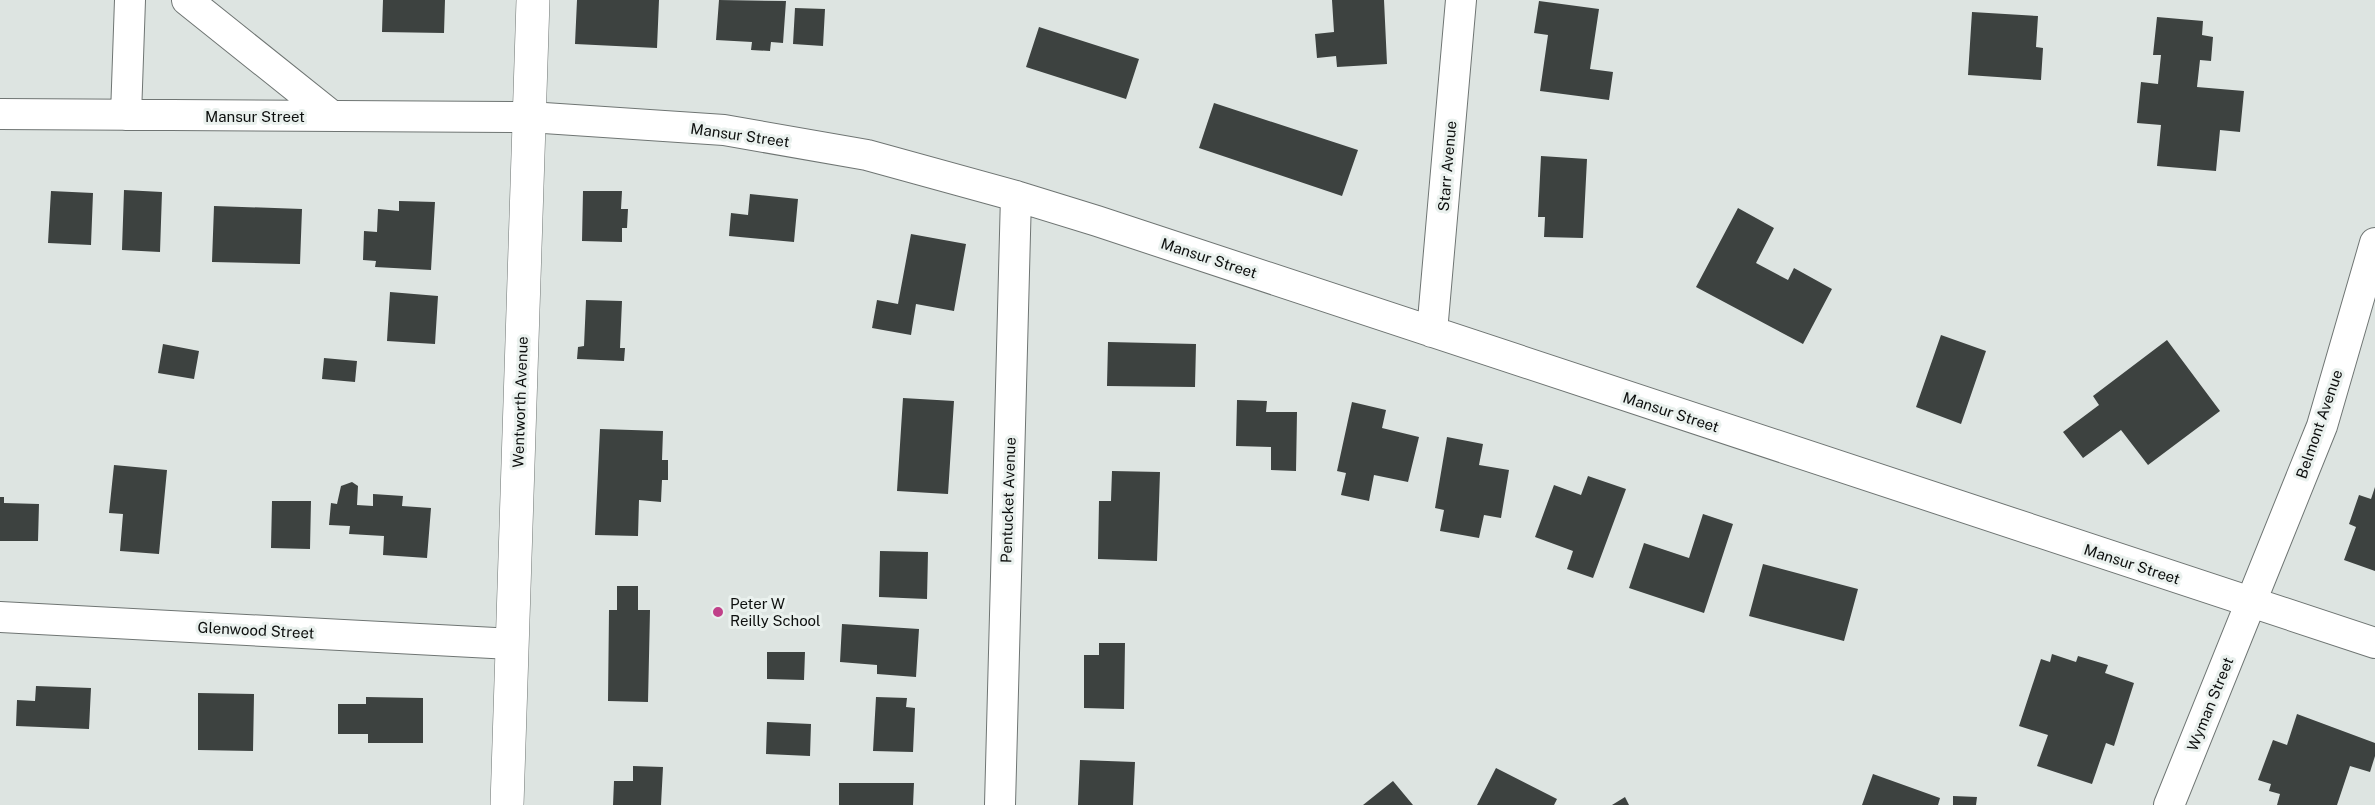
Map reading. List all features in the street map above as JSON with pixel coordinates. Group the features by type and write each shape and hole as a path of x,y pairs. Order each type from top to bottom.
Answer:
{"street":[{"path":"126,115 130,0"},
{"path":"187,0 332,116"},
{"name":"Wentworth Avenue","path":"507,805 533,0"},
{"name":"Starr Avenue","path":"1432,332 1461,0"},
{"name":"Mansur Street","path":"0,114 529,117 724,130 867,155 1016,196 2375,643"},
{"name":"Pentucket Avenue","path":"1000,805 1016,196"},
{"name":"Belmont Avenue","path":"2251,602 2322,426 2375,243"},
{"name":"Wyman Street","path":"2169,805 2251,602"},
{"name":"Glenwood Street","path":"0,617 512,644"}],"building":[{"path":"383,0 445,0 444,33 382,32"},
{"path":"577,0 659,0 657,48 575,44"},
{"path":"719,0 786,1 783,43 771,42 770,51 751,50 752,42 716,40"},
{"path":"1332,0 1384,0 1387,64 1337,67 1336,56 1317,58 1315,34 1334,32"},
{"path":"1539,1 1599,9 1590,69 1613,72 1609,100 1540,91 1548,35 1534,33"},
{"path":"795,8 825,9 823,46 793,44"},
{"path":"1972,12 2038,16 2036,47 2043,48 2041,80 1968,75"},
{"path":"2157,17 2203,21 2202,35 2213,37 2211,61 2200,60 2197,87 2244,91 2240,132 2220,130 2216,171 2157,166 2161,125 2137,123 2141,82 2158,84 2161,55 2153,55"},
{"path":"1039,27 1139,59 1126,99 1026,67"},
{"path":"1214,103 1358,150 1342,196 1199,148"},
{"path":"1541,156 1587,159 1583,238 1544,237 1545,217 1538,217"},
{"path":"124,190 162,192 160,252 122,250"},
{"path":"51,191 93,193 91,245 48,243"},
{"path":"583,191 622,191 621,209 628,209 627,228 622,228 622,242 582,241"},
{"path":"750,194 798,199 794,242 729,236 731,213 748,215"},
{"path":"399,201 435,202 431,270 375,267 376,261 363,260 364,231 377,232 378,209 399,211"},
{"path":"214,206 302,209 300,264 212,262"},
{"path":"1738,208 1774,228 1756,263 1788,280 1794,268 1832,289 1803,344 1696,287"},
{"path":"911,234 966,244 954,311 916,304 911,335 872,328 877,300 898,304"},
{"path":"390,292 438,296 435,344 387,341"},
{"path":"586,300 622,301 620,348 625,348 624,361 577,359 578,347 584,346"},
{"path":"1941,335 1986,351 1961,424 1916,407"},
{"path":"2167,340 2220,411 2148,465 2121,430 2083,458 2063,432 2099,405 2093,396"},
{"path":"1108,342 1196,344 1195,387 1107,386"},
{"path":"163,344 199,351 194,379 158,373"},
{"path":"324,358 357,361 355,382 322,379"},
{"path":"903,398 954,401 948,494 897,491"},
{"path":"1237,400 1267,401 1266,412 1297,412 1296,471 1271,470 1271,447 1236,446"},
{"path":"1352,402 1386,410 1382,428 1419,437 1408,482 1374,475 1369,501 1341,495 1346,473 1337,471"},
{"path":"600,429 663,431 662,460 668,460 668,480 662,480 661,502 639,500 638,536 595,535"},
{"path":"1447,437 1483,444 1479,465 1509,470 1501,518 1484,515 1479,538 1440,531 1444,510 1435,508"},
{"path":"114,465 167,470 159,554 120,551 123,514 109,513"},
{"path":"1112,471 1160,472 1157,561 1098,559 1099,501 1111,501"},
{"path":"1588,476 1626,489 1593,578 1567,569 1573,551 1535,537 1554,485 1581,495"},
{"path":"352,482 358,486 357,505 373,506 373,494 403,496 402,506 431,508 427,558 383,555 384,536 349,534 350,526 329,525 331,503 337,504 341,486"},
{"path":"2375,487 2375,571 2344,560 2356,527 2349,524 2359,495 2371,499"},
{"path":"0,497 4,497 4,503 39,504 38,541 0,541"},
{"path":"272,501 311,501 310,549 271,548"},
{"path":"1703,514 1733,524 1704,613 1629,588 1644,543 1689,558"},
{"path":"880,551 928,552 927,599 879,597"},
{"path":"1763,564 1858,589 1844,641 1749,616"},
{"path":"617,586 638,586 638,610 650,610 648,702 608,701 609,610 617,610"},
{"path":"842,624 919,629 916,677 877,674 877,665 840,662"},
{"path":"1099,643 1125,643 1124,709 1084,708 1084,655 1099,655"},
{"path":"767,652 805,652 804,680 767,679"},
{"path":"2052,654 2076,662 2078,656 2108,665 2105,673 2134,683 2114,746 2106,743 2092,784 2037,766 2048,735 2019,726 2041,659 2050,662"},
{"path":"36,686 91,688 89,729 16,726 17,700 35,701"},
{"path":"198,693 254,694 253,751 198,750"},
{"path":"366,697 423,698 423,743 368,743 368,734 338,734 338,704 366,704"},
{"path":"876,697 907,698 906,707 915,708 913,752 873,751"},
{"path":"2297,714 2375,743 2375,756 2370,772 2350,766 2337,805 2277,805 2280,794 2269,791 2271,784 2258,780 2273,740 2287,745"},
{"path":"767,722 811,724 810,756 766,754"},
{"path":"1080,760 1135,762 1133,805 1078,805"},
{"path":"633,766 663,767 661,805 613,805 614,781 633,781"},
{"path":"1496,768 1557,799 1554,805 1477,805"},
{"path":"1873,774 1940,798 1938,805 1862,805"},
{"path":"1393,781 1413,805 1363,805"},
{"path":"839,783 914,783 913,805 839,805"},
{"path":"1953,796 1977,797 1976,805 1953,805"},
{"path":"1625,797 1629,805 1612,805"}],"place":[{"name":"Peter W Reilly School","path":"718,612"}]}
